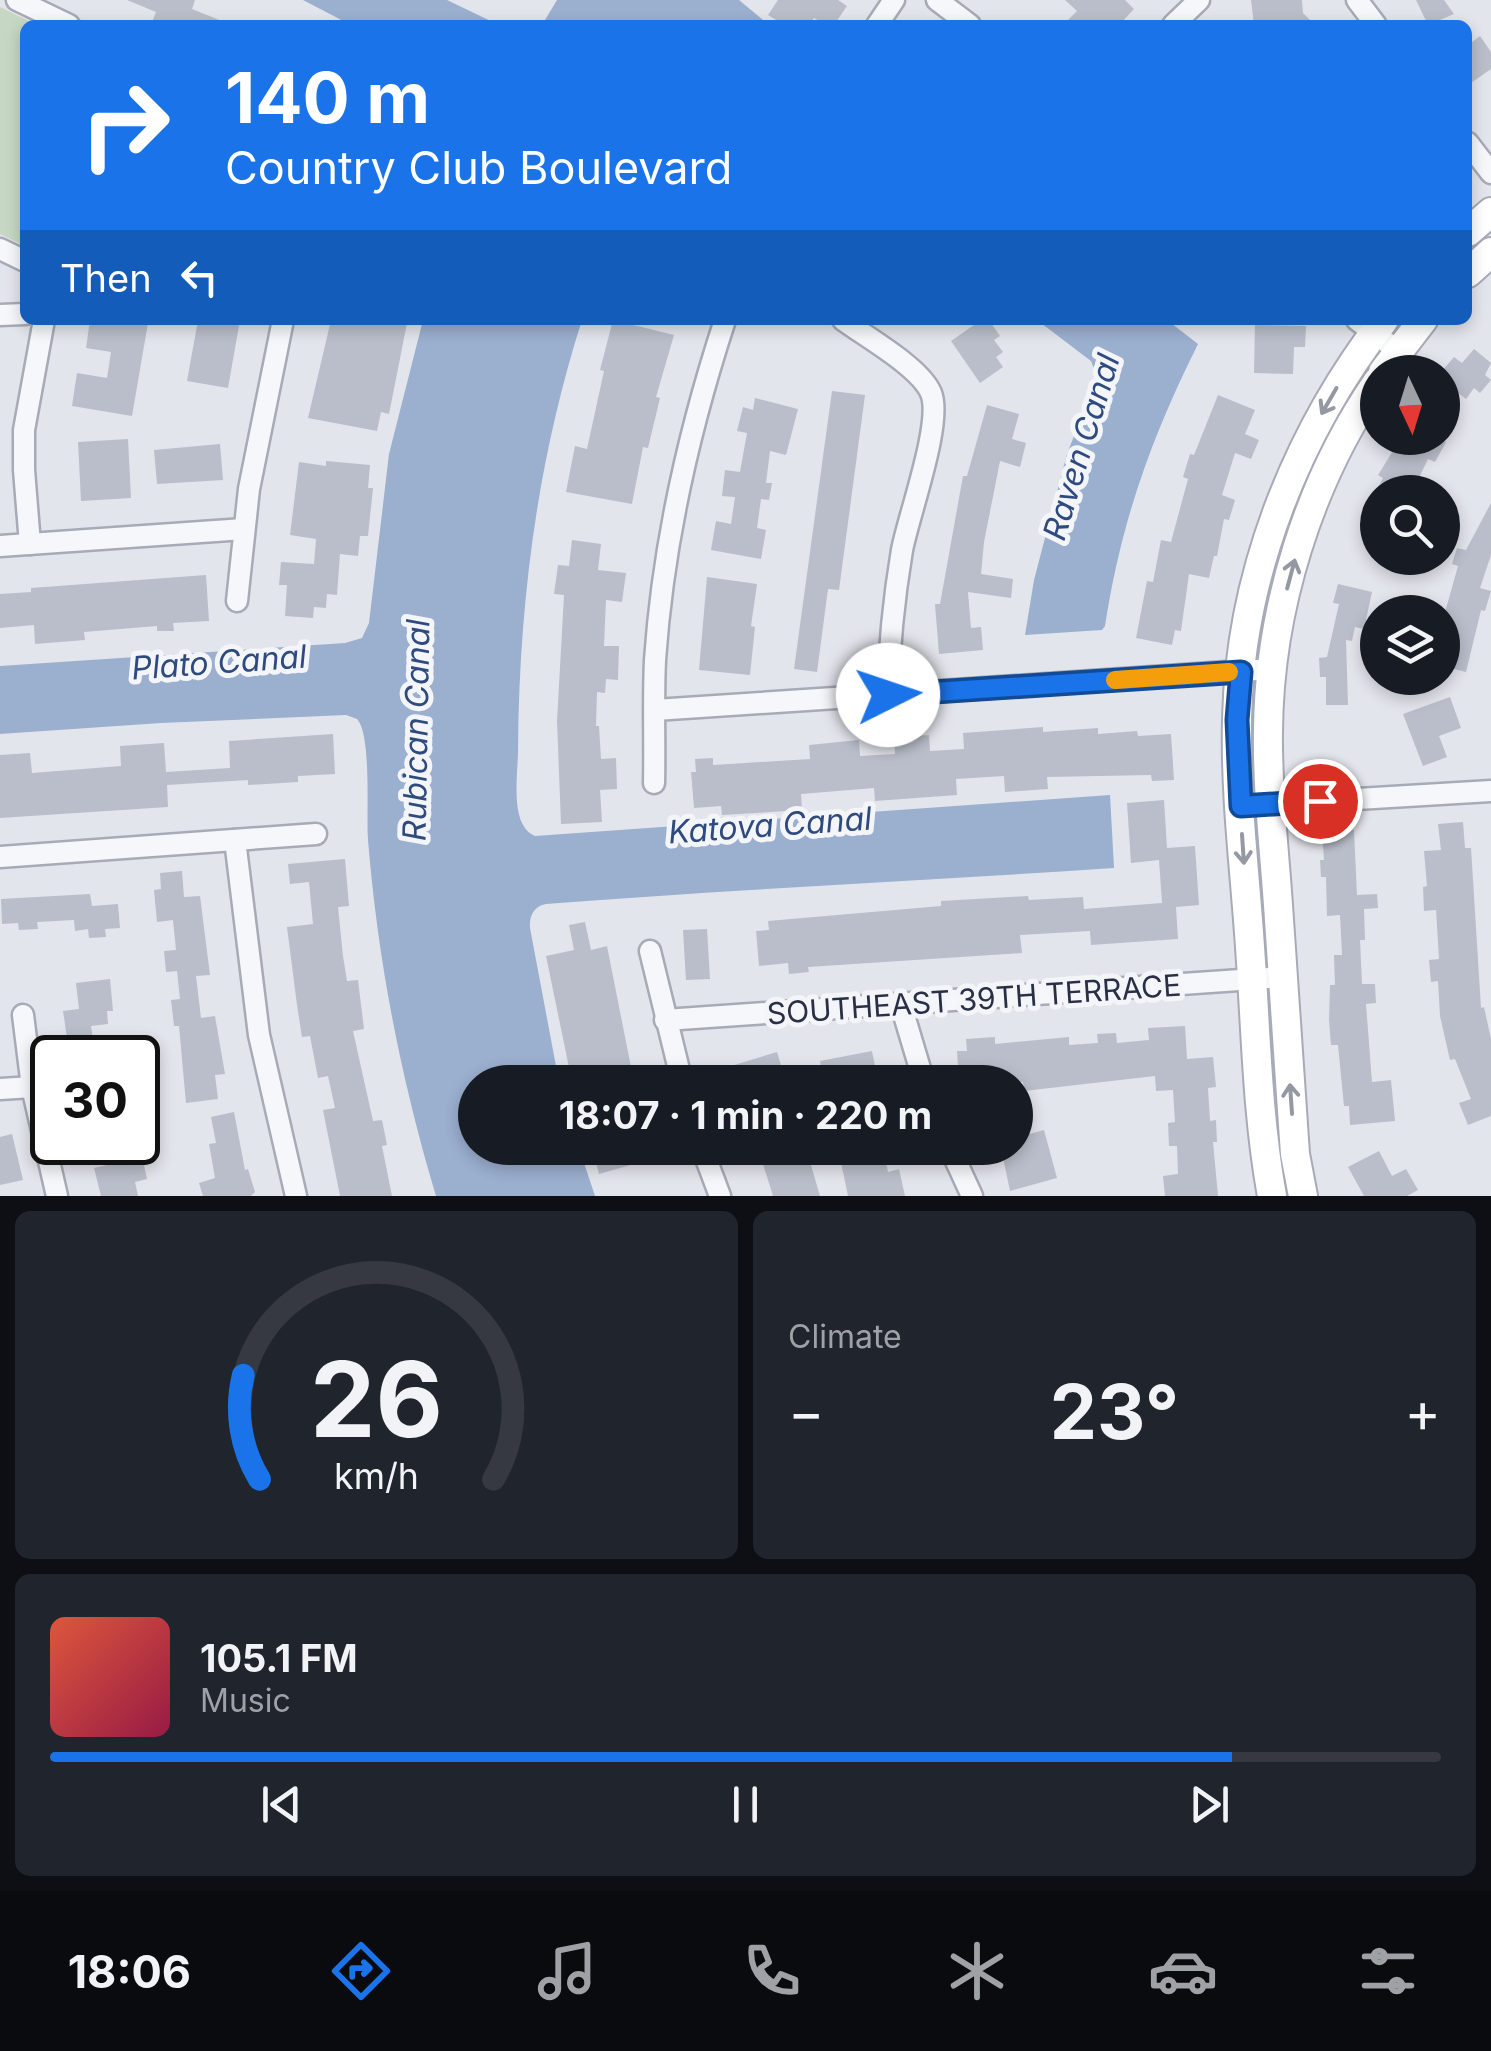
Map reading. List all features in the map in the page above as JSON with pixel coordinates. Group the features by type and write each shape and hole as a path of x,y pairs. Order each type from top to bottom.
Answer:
{"main road":[{"path":"1472,229 1491,212"},
{"path":"1472,269 1491,252"},
{"path":"1272,1196 1263,1134 1241,806 1237,720 1241,672 1257,579 1281,502 1322,413 1371,325"},
{"path":"1396,355 1419,325"},
{"path":"1303,1196 1295,1154 1271,804 1268,732 1272,669 1286,595 1307,522 1336,452 1360,411"}],"street":[{"path":"17,0 59,20"},
{"path":"937,0 963,20"},
{"path":"1178,20 1199,0"},
{"path":"1357,0 1372,20"},
{"path":"1472,148 1491,173"},
{"path":"30,544 24,430 43,325"},
{"path":"236,601 264,403 282,325"},
{"path":"654,784 658,629 678,494 691,432 723,325"},
{"path":"850,325 920,377 932,394 934,426 913,503 893,606 888,695"},
{"path":"1372,325 1388,355"},
{"path":"0,546 244,529"},
{"path":"654,710 1272,669"},
{"path":"1241,806 1491,791"},
{"path":"0,857 316,834"},
{"path":"235,840 259,1035 296,1196"},
{"path":"650,951 677,1065"},
{"name":"SOUTHEAST 39TH TERRACE","path":"665,1020 1283,977"},
{"path":"902,1005 919,1065"},
{"path":"23,1015 30,1071"},
{"path":"0,1089 30,1087"},
{"path":"50,1165 57,1196"},
{"path":"708,1165 720,1196"},
{"path":"958,1165 972,1196"}],"green space":[{"path":"0,7 27,20 20,20 20,244 0,234"}],"water":[{"path":"303,0 447,0 489,20 341,20"},
{"path":"557,0 739,0 763,20 545,20"},
{"path":"422,325 580,325 553,426 527,587 517,798 521,821 527,830 535,836 1110,795 1114,868 538,907 531,916 530,928 556,1065 458,1065 458,1165 585,1165 595,1196 436,1196 412,1108 385,975 368,840 365,741 357,719 346,715 0,734 0,666 345,643 362,638 369,623 389,454"},
{"name":"Raven Canal","path":"1044,325 1173,325 1198,344 1140,481 1120,551 1105,626 1102,630 1025,635 1034,580 1067,454 1097,377 1091,361"}],"building":[{"path":"127,0 195,0 192,9 220,20 153,20 156,12"},
{"path":"778,0 838,0 847,6 837,20 776,20 768,15"},
{"path":"1065,0 1125,0 1134,9 1124,20 1068,20 1077,11"},
{"path":"1251,0 1302,0 1303,13 1310,20 1253,20"},
{"path":"1416,0 1444,0 1454,14 1440,20 1426,20"},
{"path":"1480,36 1491,52 1491,69 1472,82 1472,42"},
{"path":"89,325 148,325 132,416 72,406 77,373 107,378 111,352 86,348"},
{"path":"197,325 239,325 228,388 187,381"},
{"path":"330,325 407,325 389,414 381,412 377,431 308,418"},
{"path":"612,325 633,325 674,335 656,397 660,398 648,448 643,447 632,504 566,492 575,446 587,449 604,371 600,370"},
{"path":"974,325 992,325 1000,336 994,340 1003,352 996,357 1003,367 980,383 951,341"},
{"path":"1255,325 1306,326 1305,347 1294,347 1293,374 1254,373"},
{"path":"1474,349 1491,363 1485,375 1491,380 1480,393 1474,388 1466,399 1460,394 1462,363"},
{"path":"832,391 865,395 839,590 828,589 817,672 794,669"},
{"path":"1218,395 1255,410 1245,434 1259,440 1251,459 1235,453 1222,495 1235,500 1229,520 1224,519 1209,578 1189,574 1181,631 1175,630 1172,645 1136,638 1147,581 1153,582 1161,540 1171,542 1188,479 1183,477 1190,454 1194,455"},
{"path":"755,398 798,409 786,455 770,451 766,483 772,483 769,500 761,499 757,528 766,530 761,559 711,550 716,521 731,524 735,497 722,496 725,470 740,472 747,433 737,431 743,407 753,410"},
{"path":"987,405 1019,414 1012,439 1026,443 1020,467 1000,461 984,542 981,574 1013,579 1011,598 968,592 971,628 981,627 983,650 939,654 935,604 940,604 963,476 967,476"},
{"path":"128,439 131,498 81,501 78,442"},
{"path":"220,444 223,480 157,484 154,450"},
{"path":"1390,455 1439,455 1435,462 1428,459 1420,475 1378,475"},
{"path":"326,461 370,465 368,488 373,488 368,536 360,536 358,556 340,554 337,595 327,594 326,608 314,607 313,618 285,616 287,585 279,585 281,562 314,564 316,539 290,535 299,462 326,466"},
{"path":"1491,503 1491,555 1480,588 1491,591 1485,611 1481,610 1466,672 1460,670 1460,595 1450,595 1455,575 1460,575 1460,549 1466,550"},
{"path":"572,540 601,544 598,570 626,573 622,602 606,600 604,646 619,646 618,680 606,679 605,693 597,692 596,726 601,759 616,758 617,789 600,790 602,822 561,824 557,721 564,595 554,594 558,565 569,566"},
{"path":"206,575 209,621 173,623 174,631 157,631 157,626 84,632 85,640 35,644 34,625 0,628 0,594 31,592 31,588"},
{"path":"707,577 757,584 750,675 699,670"},
{"path":"1338,584 1372,592 1360,595 1360,628 1355,627 1352,641 1346,640 1348,705 1326,705 1326,677 1320,677 1319,658 1327,657 1339,604 1333,603"},
{"path":"1450,697 1461,728 1439,736 1447,757 1423,766 1403,714"},
{"path":"1043,727 1043,732 1098,728 1098,734 1171,734 1174,780 1152,781 1151,775 1047,777 1048,789 1005,792 1004,776 956,779 957,795 875,801 874,788 801,794 802,810 722,815 721,806 694,808 691,772 696,772 695,759 713,758 713,765 810,759 809,745 859,740 860,756 895,754 894,738 929,735 930,751 964,749 963,733"},
{"path":"333,734 335,774 298,776 298,782 248,785 248,780 167,785 168,807 0,818 0,755 30,753 32,773 121,766 120,746 164,743 166,772 230,768 229,741"},
{"path":"1164,800 1167,848 1195,846 1199,905 1176,907 1178,939 1091,945 1090,931 1020,935 1022,953 808,967 809,972 789,974 788,963 759,966 756,931 769,930 768,921 941,906 941,901 1028,896 1029,900 1083,897 1084,909 1162,903 1159,860 1131,863 1127,803"},
{"path":"1463,822 1465,848 1471,848 1481,1008 1484,1007 1491,1039 1491,1116 1468,1125 1459,1103 1471,1099 1455,1059 1450,1060 1440,1016 1438,981 1431,982 1429,960 1439,959 1436,910 1424,911 1423,887 1427,886 1424,851 1441,850 1438,824"},
{"path":"1354,830 1357,895 1377,894 1378,908 1364,909 1365,940 1360,940 1362,984 1375,984 1376,1003 1366,1004 1372,1082 1391,1080 1395,1121 1350,1125 1349,1106 1344,1106 1338,1045 1331,1045 1329,1020 1330,985 1335,985 1334,955 1342,955 1340,915 1327,916 1326,877 1321,877 1320,860 1324,860 1322,832"},
{"path":"345,859 349,906 338,907 343,956 347,981 358,980 364,1029 353,1031 373,1121 382,1120 387,1145 382,1146 392,1196 340,1196 323,1110 335,1108 328,1076 318,1078 310,1036 302,1037 297,1005 287,927 313,924 309,882 290,884 288,864"},
{"path":"182,871 184,897 200,896 210,975 196,976 201,1018 215,1016 225,1074 215,1075 218,1099 186,1103 179,1026 174,1026 171,1000 180,999 177,971 166,972 164,951 176,950 173,920 157,922 154,890 161,889 160,873"},
{"path":"90,894 92,906 118,904 120,928 105,929 106,937 89,938 88,929 75,931 74,920 37,922 38,929 19,930 18,923 2,924 1,899"},
{"path":"585,922 591,950 607,946 631,1065 568,1065 546,956 574,950 569,925"},
{"path":"707,929 710,979 686,980 683,930"},
{"path":"110,979 113,1011 107,1011 108,1024 91,1026 92,1035 67,1035 63,1011 79,1009 76,983"},
{"path":"1185,1026 1187,1059 1213,1057 1216,1087 1208,1088 1210,1121 1216,1120 1217,1142 1213,1142 1218,1196 1165,1196 1163,1176 1178,1174 1177,1146 1169,1146 1168,1123 1175,1122 1173,1090 1156,1091 1155,1076 1033,1090 1033,1065 958,1065 957,1051 967,1051 966,1039 995,1037 995,1044 1069,1037 1069,1045 1098,1043 1097,1034 1116,1033 1117,1043 1149,1040 1148,1028"},
{"path":"872,1051 875,1065 821,1065 820,1061"},
{"path":"777,1052 781,1065 734,1065"},
{"path":"234,1112 245,1170 248,1169 255,1192 251,1196 203,1196 199,1183 215,1178 209,1144 216,1143 211,1117"},
{"path":"1044,1130 1057,1178 1010,1191 1005,1165 1033,1165 1033,1133"},
{"path":"12,1134 23,1180 0,1185 0,1137"},
{"path":"1379,1151 1392,1176 1406,1169 1418,1190 1407,1196 1364,1196 1348,1167"},
{"path":"144,1165 147,1179 135,1182 138,1196 101,1196 94,1168"},
{"path":"597,1165 630,1165 599,1174"},
{"path":"763,1165 811,1165 820,1196 773,1196"},
{"path":"842,1165 887,1165 888,1172 899,1169 905,1196 848,1196"}],"slow traffic":[{"path":"1115,680 1229,672"}],"route":[{"path":"888,695 1241,672 1237,720 1241,806 1320,801"}],"water label":[{"name":"Plato Canal","path":"219,662"},
{"name":"Rubican Canal","path":"416,730"},
{"name":"Katova Canal","path":"770,825"}]}
